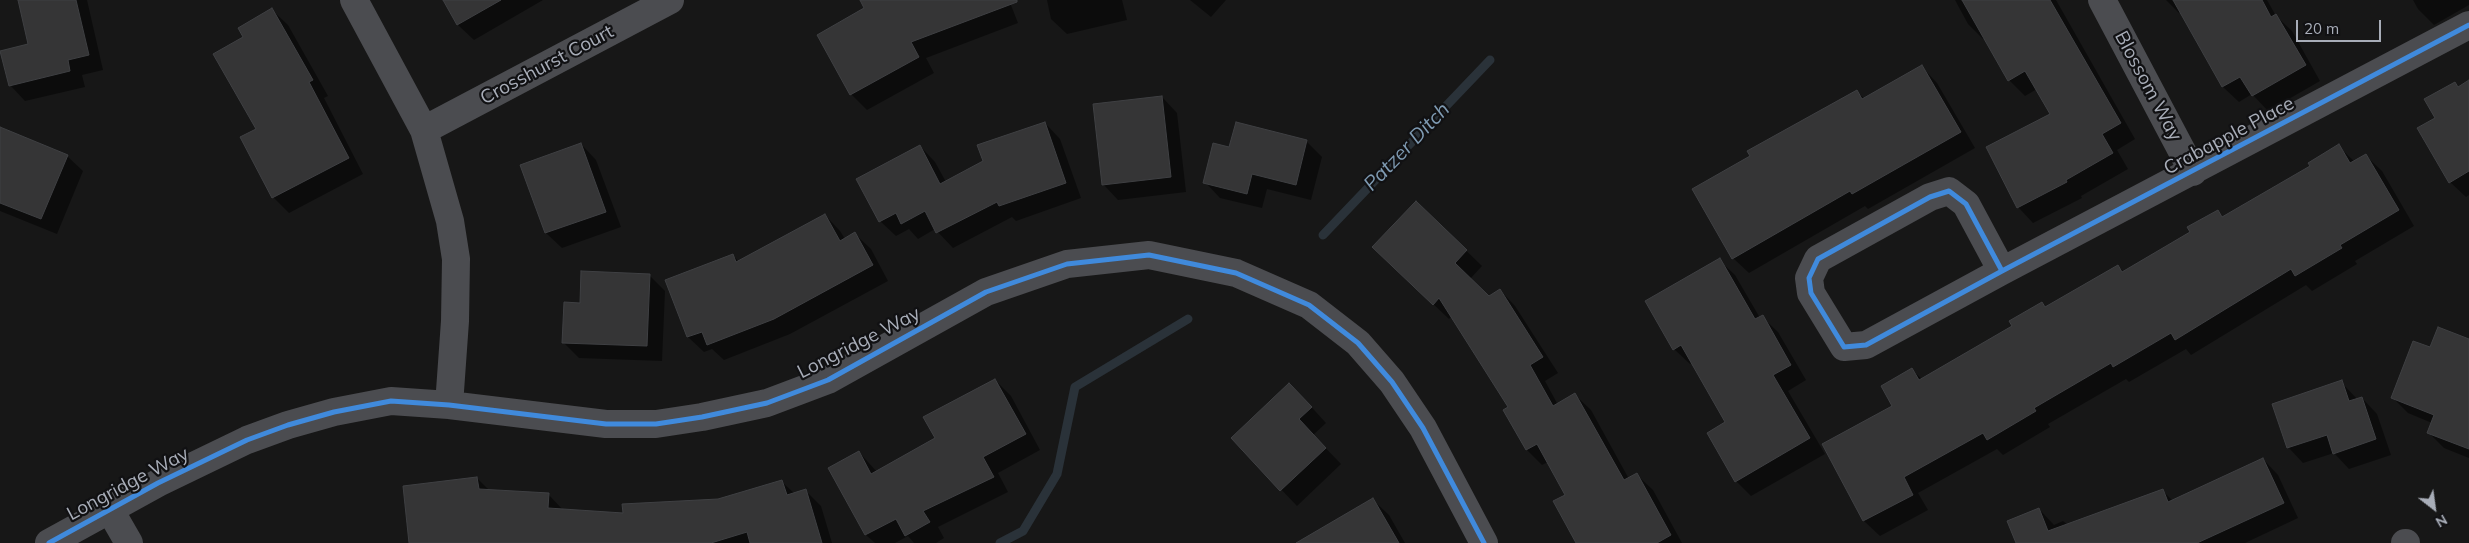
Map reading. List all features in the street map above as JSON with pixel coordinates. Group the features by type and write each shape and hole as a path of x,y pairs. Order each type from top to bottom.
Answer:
{"street":[{"path":"354,0 424,130 450,222 456,259 455,322 449,405"},
{"name":"Crosshurst Court","path":"424,130 670,0"},
{"name":"Blossom Way","path":"2102,0 2193,172"},
{"name":"Crabapple Place","path":"2002,271 1966,204 1949,191 1930,197 1818,259 1809,278 1811,293 1844,347 1866,345 2002,271 2469,25"},
{"name":"Longridge Way","path":"50,543 158,483 247,440 288,425 334,412 391,401 449,405 606,424 656,424 702,417 767,403 828,380 986,292 1067,264 1149,255 1236,273 1309,305 1358,343 1392,382 1423,428 1484,543"},
{"path":"110,510 129,543"}],"building":[{"path":"18,0 76,0 89,55 68,60 70,71 9,86 0,51 28,44"},
{"path":"443,0 501,0 457,25"},
{"path":"860,0 1017,0 1017,2 911,42 919,57 850,95 817,35 864,8"},
{"path":"1962,0 2050,0 2121,123 2102,134 2113,153 2066,180 2067,182 2017,208 1986,147 2050,114 2025,71 2008,81"},
{"path":"2173,0 2262,0 2271,17 2276,14 2306,65 2252,96 2240,77 2222,87"},
{"path":"272,8 313,80 309,82 349,158 272,198 240,137 256,129 213,54 243,37 238,28"},
{"path":"1922,65 1961,132 1852,194 1850,191 1732,259 1692,189 1750,156 1747,151 1857,90 1862,99"},
{"path":"2469,80 2469,171 2449,183 2417,128 2435,118 2424,99 2455,82 2458,87"},
{"path":"1162,96 1171,177 1102,185 1093,104"},
{"path":"1045,122 1066,183 999,206 997,202 936,233 925,211 901,224 896,213 879,222 856,179 920,145 940,184 983,161 977,145"},
{"path":"1236,122 1307,140 1296,185 1252,174 1247,194 1203,183 1213,143 1229,147"},
{"path":"0,127 68,155 41,219 0,203"},
{"path":"581,143 606,212 545,233 520,165"},
{"path":"2339,144 2350,163 2366,154 2399,210 2340,245 2342,248 2295,276 2291,269 2175,340 2171,333 2113,367 2111,363 2034,408 2036,411 1987,440 1983,433 1904,477 1913,495 1863,521 1822,444 1892,406 1881,386 1912,368 1919,380 2012,326 2009,321 2042,302 2045,307 2118,265 2122,272 2190,232 2187,227 2218,210 2222,217 2310,166 2308,163"},
{"path":"1416,201 1467,250 1455,263 1489,296 1500,289 1543,357 1530,365 1553,406 1575,393 1624,480 1637,473 1671,535 1657,543 1576,543 1553,501 1565,495 1537,444 1526,450 1503,410 1508,407 1439,298 1433,305 1372,247"},
{"path":"825,214 840,241 855,232 873,265 774,319 707,345 702,332 687,337 665,280 733,254 736,262"},
{"path":"1720,258 1755,319 1763,315 1791,365 1773,375 1810,438 1735,482 1707,433 1725,422 1681,345 1673,350 1645,301"},
{"path":"581,271 650,274 647,346 562,343 564,302 580,303"},
{"path":"2438,327 2469,339 2469,449 2427,433 2434,415 2391,398 2413,341 2430,347"},
{"path":"995,379 1026,434 983,457 994,477 923,511 930,522 905,536 896,519 865,535 828,468 859,451 871,474 935,438 923,417"},
{"path":"2342,380 2349,401 2362,397 2376,439 2333,454 2327,435 2287,448 2272,404"},
{"path":"1289,383 1312,407 1299,419 1326,448 1280,491 1231,438"},
{"path":"2263,458 2284,503 2197,543 2016,543 2007,521 2039,508 2048,531 2163,489 2168,502"},
{"path":"477,477 479,489 549,493 548,508 623,513 622,504 718,499 782,480 787,495 806,489 822,543 750,543 747,532 711,543 409,543 403,486"},
{"path":"1373,498 1399,543 1296,543"}],"waterway":[{"name":"Patzer Ditch","path":"1323,235 1490,60"},
{"name":"Patzer Ditch","path":"1000,543 1023,531 1057,474 1075,387 1188,319"}],"cycle path":[{"path":"2002,271 1966,204 1949,191 1930,197 1818,259 1809,278 1811,293 1844,347 1866,345 2002,271 2469,25"},
{"path":"49,543 158,483 247,440 288,425 334,412 391,401 449,405 606,424 656,424 702,417 767,403 828,380 986,292 1067,264 1149,255 1236,273 1309,305 1358,343 1392,382 1423,428 1484,543"}]}
